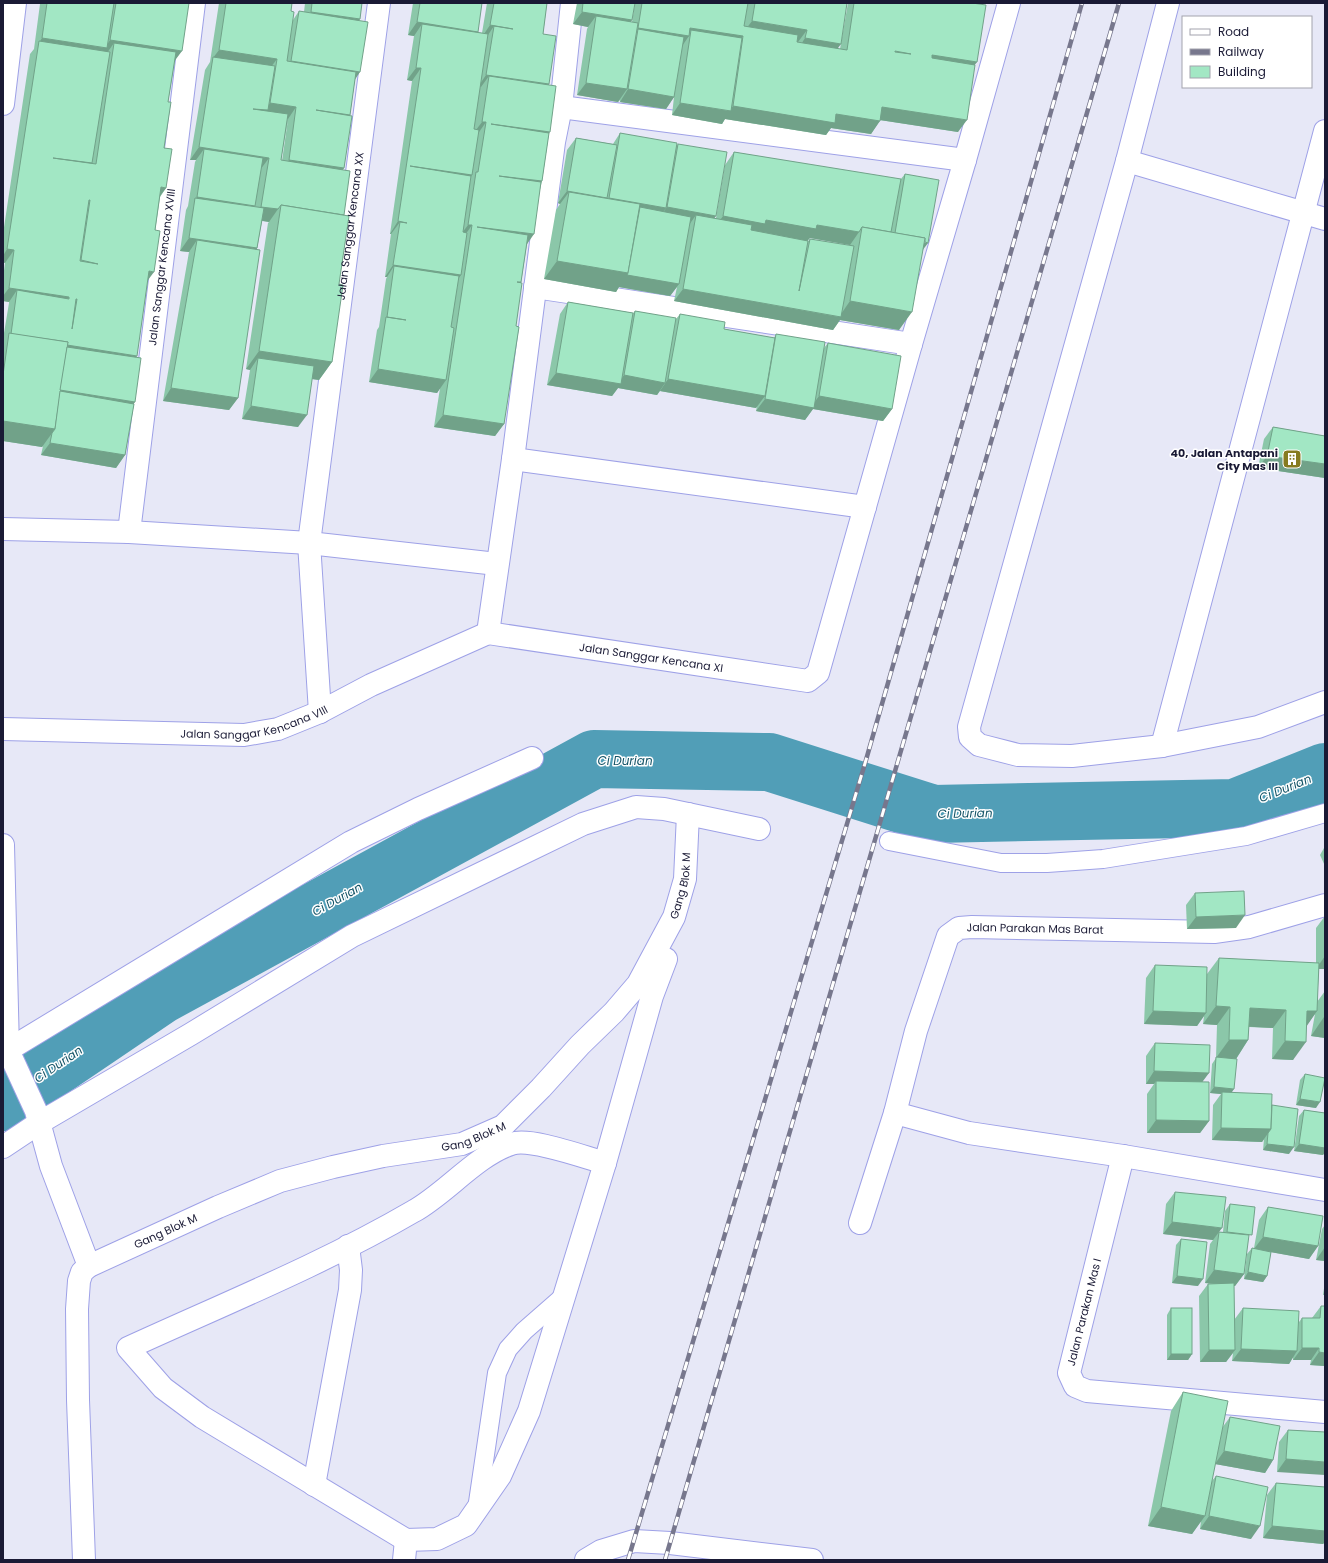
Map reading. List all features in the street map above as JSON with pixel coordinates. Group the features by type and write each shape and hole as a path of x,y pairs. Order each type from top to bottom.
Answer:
{"street":[{"path":"3,104 15,3"},
{"name":"Jalan Sanggar Kencana XVIII","path":"129,532 194,3"},
{"name":"Jalan Sanggar Kencana XX","path":"320,712 309,544 379,3"},
{"path":"488,633 513,459 554,142 561,107 572,3"},
{"path":"513,459 865,507 1009,3"},
{"path":"1168,3 1127,161 968,727 970,737 979,745 1018,755 1072,756 1162,746 1258,727 1325,702"},
{"path":"561,107 965,160"},
{"path":"1162,746 1325,131"},
{"path":"1127,161 1303,214 1325,219"},
{"path":"535,286 911,344"},
{"name":"Jalan Sanggar Kencana XI","path":"488,633 808,681 814,678 818,673 865,507"},
{"path":"3,529 129,532 309,544 497,564"},
{"name":"Jalan Sanggar Kencana VIII","path":"3,729 244,735 278,729 320,712 371,685 488,633"},
{"path":"7,1054 351,842 418,809 532,758"},
{"path":"3,1147 38,1117 191,1034 352,936 583,824 636,807 664,809 759,829"},
{"name":"Gang Blok M","path":"89,1266 218,1207 280,1181 383,1156 462,1144 503,1126 541,1088 580,1045 614,1012 638,984 674,918 685,879 688,814"},
{"path":"3,845 7,1054 38,1117 51,1166 89,1266 82,1272 79,1281 77,1309 78,1400 84,1560"},
{"name":"Jalan Parakan Mas Barat","path":"860,1224 895,1113 916,1031 948,936 959,928 972,927 1214,932 1249,927 1325,905"},
{"path":"604,1163 532,1143 512,1143 495,1152 416,1210 348,1246 128,1348 163,1388 202,1417 314,1484 405,1550 437,1539 466,1525 500,1476 529,1411 604,1163 652,996 666,959"},
{"path":"895,1113 970,1133 1123,1156 1325,1190"},
{"name":"Jalan Parakan Mas I","path":"1123,1156 1068,1373 1075,1386 1087,1391 1325,1412"},
{"path":"314,1484 350,1290 351,1270 348,1246"},
{"path":"586,1560 600,1551 634,1541 670,1543 764,1557 812,1560"}],"lane":[{"path":"889,841 1001,863 1047,864 1103,859 1246,836 1325,813"},
{"path":"477,1510 497,1373 508,1349 524,1331 564,1296"}],"building":[{"path":"47,3 114,3 107,48 42,38"},
{"path":"116,3 189,3 182,51 110,40"},
{"path":"226,3 292,3 291,11 294,12 287,61 356,72 350,115 316,110 352,116 344,168 289,160 296,107 270,103 277,59 219,50"},
{"path":"312,3 362,3 360,19 311,12"},
{"path":"420,3 482,3 478,32 417,22"},
{"path":"494,3 547,3 543,34 556,36 549,84 486,75 494,26 513,29 490,25"},
{"path":"583,3 635,3 632,20 582,12"},
{"path":"642,3 748,3 744,26 798,35 797,42 847,50 854,3 972,3 986,5 977,62 932,55 932,58 975,65 967,120 882,107 880,121 836,114 835,123 733,106 743,36 690,28 689,36 638,28"},
{"path":"755,3 847,3 841,44 805,38 807,30 752,21"},
{"path":"299,11 368,22 360,72 291,61"},
{"path":"596,16 638,23 627,89 586,83"},
{"path":"422,24 488,34 474,129 479,130 472,175 410,166 471,176 463,232 467,233 461,275 393,265 400,222 407,223 398,221 421,68 416,68"},
{"path":"638,29 684,37 674,97 628,89"},
{"path":"691,30 742,38 731,111 680,103"},
{"path":"39,41 110,52 92,163 53,158 96,164 114,43 176,52 168,102 171,102 164,148 172,149 166,188 161,187 155,230 160,231 154,272 149,271 137,356 67,345 68,342 11,334 17,290 69,299 69,297 9,288 14,250 7,249","holes":["89,200 81,260 98,264 80,261","76,299 77,299 72,329"]},
{"path":"213,57 275,66 268,110 253,109 288,114 281,160 350,171 344,215 281,205 278,209 261,207 269,158 199,147"},
{"path":"489,76 556,86 550,132 491,124 549,133 542,181 499,176 541,182 534,234 477,227 528,235 521,282 517,282 522,283 516,326 519,327 504,424 443,415 472,225 468,225 476,172 478,172 486,122 482,122"},
{"path":"620,133 677,143 666,208 609,198"},
{"path":"576,138 617,145 607,198 567,191"},
{"path":"678,144 727,152 716,216 667,207"},
{"path":"204,149 263,158 255,206 197,197"},
{"path":"734,152 901,179 891,232 862,227 859,232 817,225 816,229 766,220 765,224 723,216"},
{"path":"905,174 939,180 928,243 925,242 925,238 895,233"},
{"path":"569,192 640,204 628,273 557,261"},
{"path":"195,198 264,208 257,248 189,238"},
{"path":"281,205 349,216 339,284 343,285 332,362 259,351"},
{"path":"640,207 691,217 679,284 627,275"},
{"path":"696,215 752,225 751,230 808,241 799,291 810,239 854,246 841,317 683,289"},
{"path":"862,227 925,238 912,312 850,301"},
{"path":"197,240 260,250 238,398 171,388"},
{"path":"394,266 459,276 451,327 454,328 446,380 378,369 386,317 406,320 387,317"},
{"path":"568,302 633,313 621,384 556,373"},
{"path":"635,311 676,318 665,383 624,375"},
{"path":"680,314 725,322 724,329 775,338 765,396 668,379"},
{"path":"9,333 68,342 55,429 3,421 3,375"},
{"path":"776,334 825,342 814,408 765,399"},
{"path":"828,343 901,356 892,409 819,396"},
{"path":"67,347 141,358 135,402 60,390"},
{"path":"258,358 314,366 307,415 251,406"},
{"path":"60,391 134,404 125,455 50,443 52,433 55,429"},
{"path":"1273,427 1325,436 1325,464 1267,456"},
{"path":"1244,891 1245,915 1196,917 1195,893"},
{"path":"1219,958 1319,963 1317,1011 1307,1011 1306,1042 1285,1041 1286,1010 1250,1008 1248,1040 1229,1040 1230,1007 1216,1006"},
{"path":"1155,965 1207,967 1206,1013 1153,1011"},
{"path":"1155,1043 1210,1045 1209,1073 1154,1071"},
{"path":"1216,1057 1237,1059 1234,1089 1214,1087"},
{"path":"1305,1074 1325,1078 1320,1102 1300,1099"},
{"path":"1156,1081 1209,1082 1209,1121 1156,1120"},
{"path":"1222,1092 1272,1094 1271,1129 1221,1128"},
{"path":"1272,1105 1298,1109 1294,1147 1267,1144 1268,1133 1271,1129"},
{"path":"1304,1110 1325,1113 1325,1148 1299,1144"},
{"path":"1175,1192 1226,1197 1222,1228 1172,1222"},
{"path":"1230,1204 1255,1207 1252,1235 1227,1232"},
{"path":"1268,1207 1323,1216 1318,1246 1263,1237"},
{"path":"1219,1232 1249,1235 1244,1274 1214,1270"},
{"path":"1181,1239 1207,1242 1203,1279 1177,1276"},
{"path":"1252,1248 1271,1252 1267,1276 1248,1272"},
{"path":"1234,1283 1235,1350 1209,1350 1208,1284"},
{"path":"1321,1306 1325,1306 1325,1353 1319,1352 1319,1348 1302,1348 1302,1318 1320,1318"},
{"path":"1171,1308 1192,1308 1192,1354 1171,1354"},
{"path":"1243,1308 1299,1311 1297,1351 1241,1349"},
{"path":"1183,1392 1228,1401 1205,1516 1161,1507"},
{"path":"1230,1417 1280,1426 1273,1460 1224,1451"},
{"path":"1288,1430 1325,1432 1325,1462 1286,1459"},
{"path":"1216,1476 1268,1487 1260,1526 1209,1516"},
{"path":"1276,1483 1325,1487 1325,1531 1272,1526"}],"waterway":[{"name":"Ci Durian","path":"3,1102 161,995 594,759 769,762 933,814 1235,808 1325,772"}],"railway":[{"path":"628,1560 866,760 1082,3"},
{"path":"665,1560 1119,3"}],"place":[{"name":"40, Jalan Antapani City Mas III","path":"1292,459"}]}
